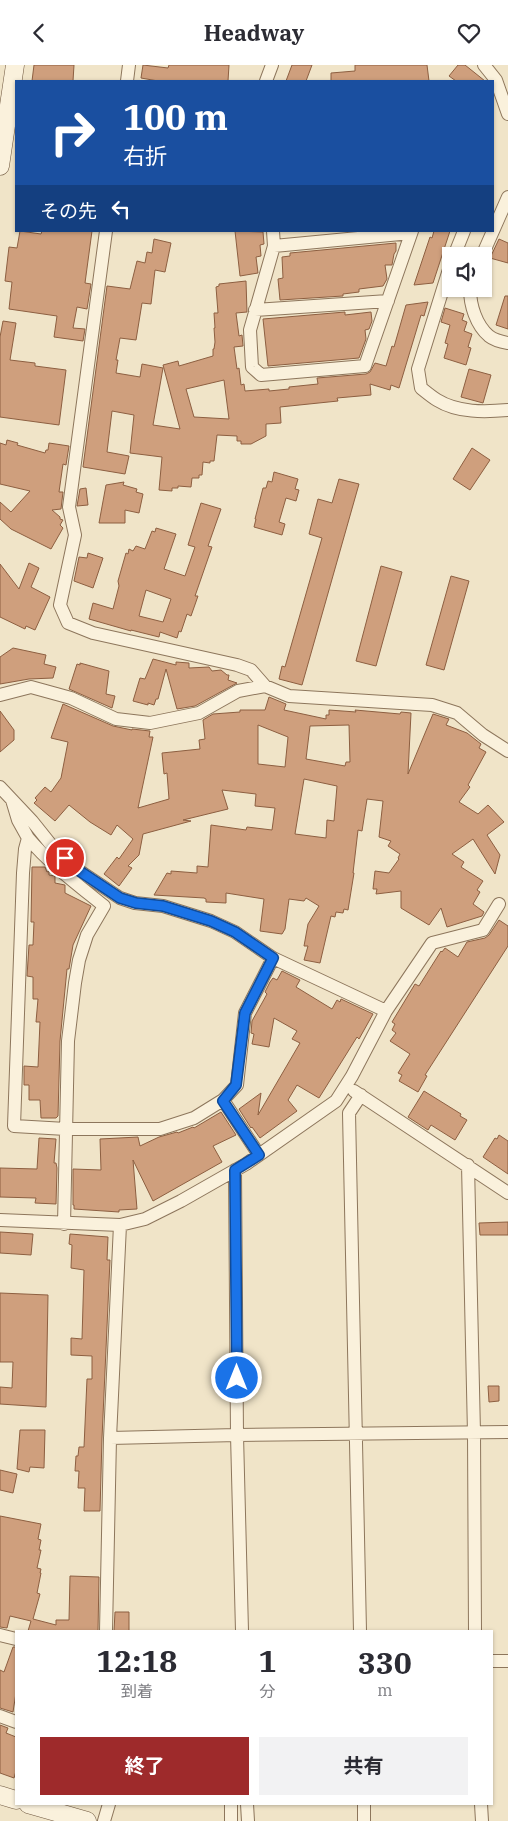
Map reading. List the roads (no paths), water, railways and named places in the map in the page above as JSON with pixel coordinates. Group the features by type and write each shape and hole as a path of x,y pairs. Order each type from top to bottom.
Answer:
{"street":[{"path":"0,166 15,65"},
{"path":"127,80 130,65"},
{"path":"266,80 272,65"},
{"path":"484,65 496,80 508,114"},
{"path":"494,229 508,197"},
{"path":"106,232 69,507 75,535 60,605 68,623 93,633 237,665 251,670 265,686 289,696 432,705 457,713 483,735 508,751"},
{"path":"273,232 274,246 250,330 252,367 261,375 365,366 411,232 274,246"},
{"path":"458,247 464,232"},
{"path":"486,247 493,232"},
{"path":"442,292 418,369 421,388 438,401 463,409 482,412 508,410"},
{"path":"470,297 479,323 490,337 508,343"},
{"path":"255,310 388,301"},
{"path":"0,695 31,687 71,699 116,719 150,723 199,713 238,691 265,686"},
{"path":"0,787 32,821 52,846 78,870 120,898 136,903 163,906 211,921 235,932 273,958 386,1011"},
{"path":"12,800 18,820 28,838 66,876 104,906 87,935 79,959 75,983 68,1041 64,1224"},
{"path":"28,838 23,873 14,1126 66,1129 160,1129 194,1118 223,1101 236,1085 245,1013 273,958"},
{"path":"0,1220 120,1225 145,1219 259,1155 336,1101 386,1011 432,943 483,930 499,904"},
{"path":"346,1085 508,1193"},
{"path":"360,1630 350,1113 361,1095"},
{"path":"223,1101 259,1155"},
{"path":"468,1165 474,1433 475,1630"},
{"path":"235,1170 237,1435 242,1630"},
{"path":"106,1630 110,1438 120,1225"},
{"path":"110,1438 508,1432"},
{"path":"0,1635 15,1639"},
{"path":"493,1661 508,1661"},
{"path":"0,1716 15,1722"},
{"path":"0,1795 15,1800"},
{"path":"31,1805 87,1821"},
{"path":"104,1821 109,1805"},
{"path":"231,1805 231,1821"},
{"path":"247,1805 248,1821"},
{"path":"364,1805 364,1821"},
{"path":"481,1805 482,1821"}]}
